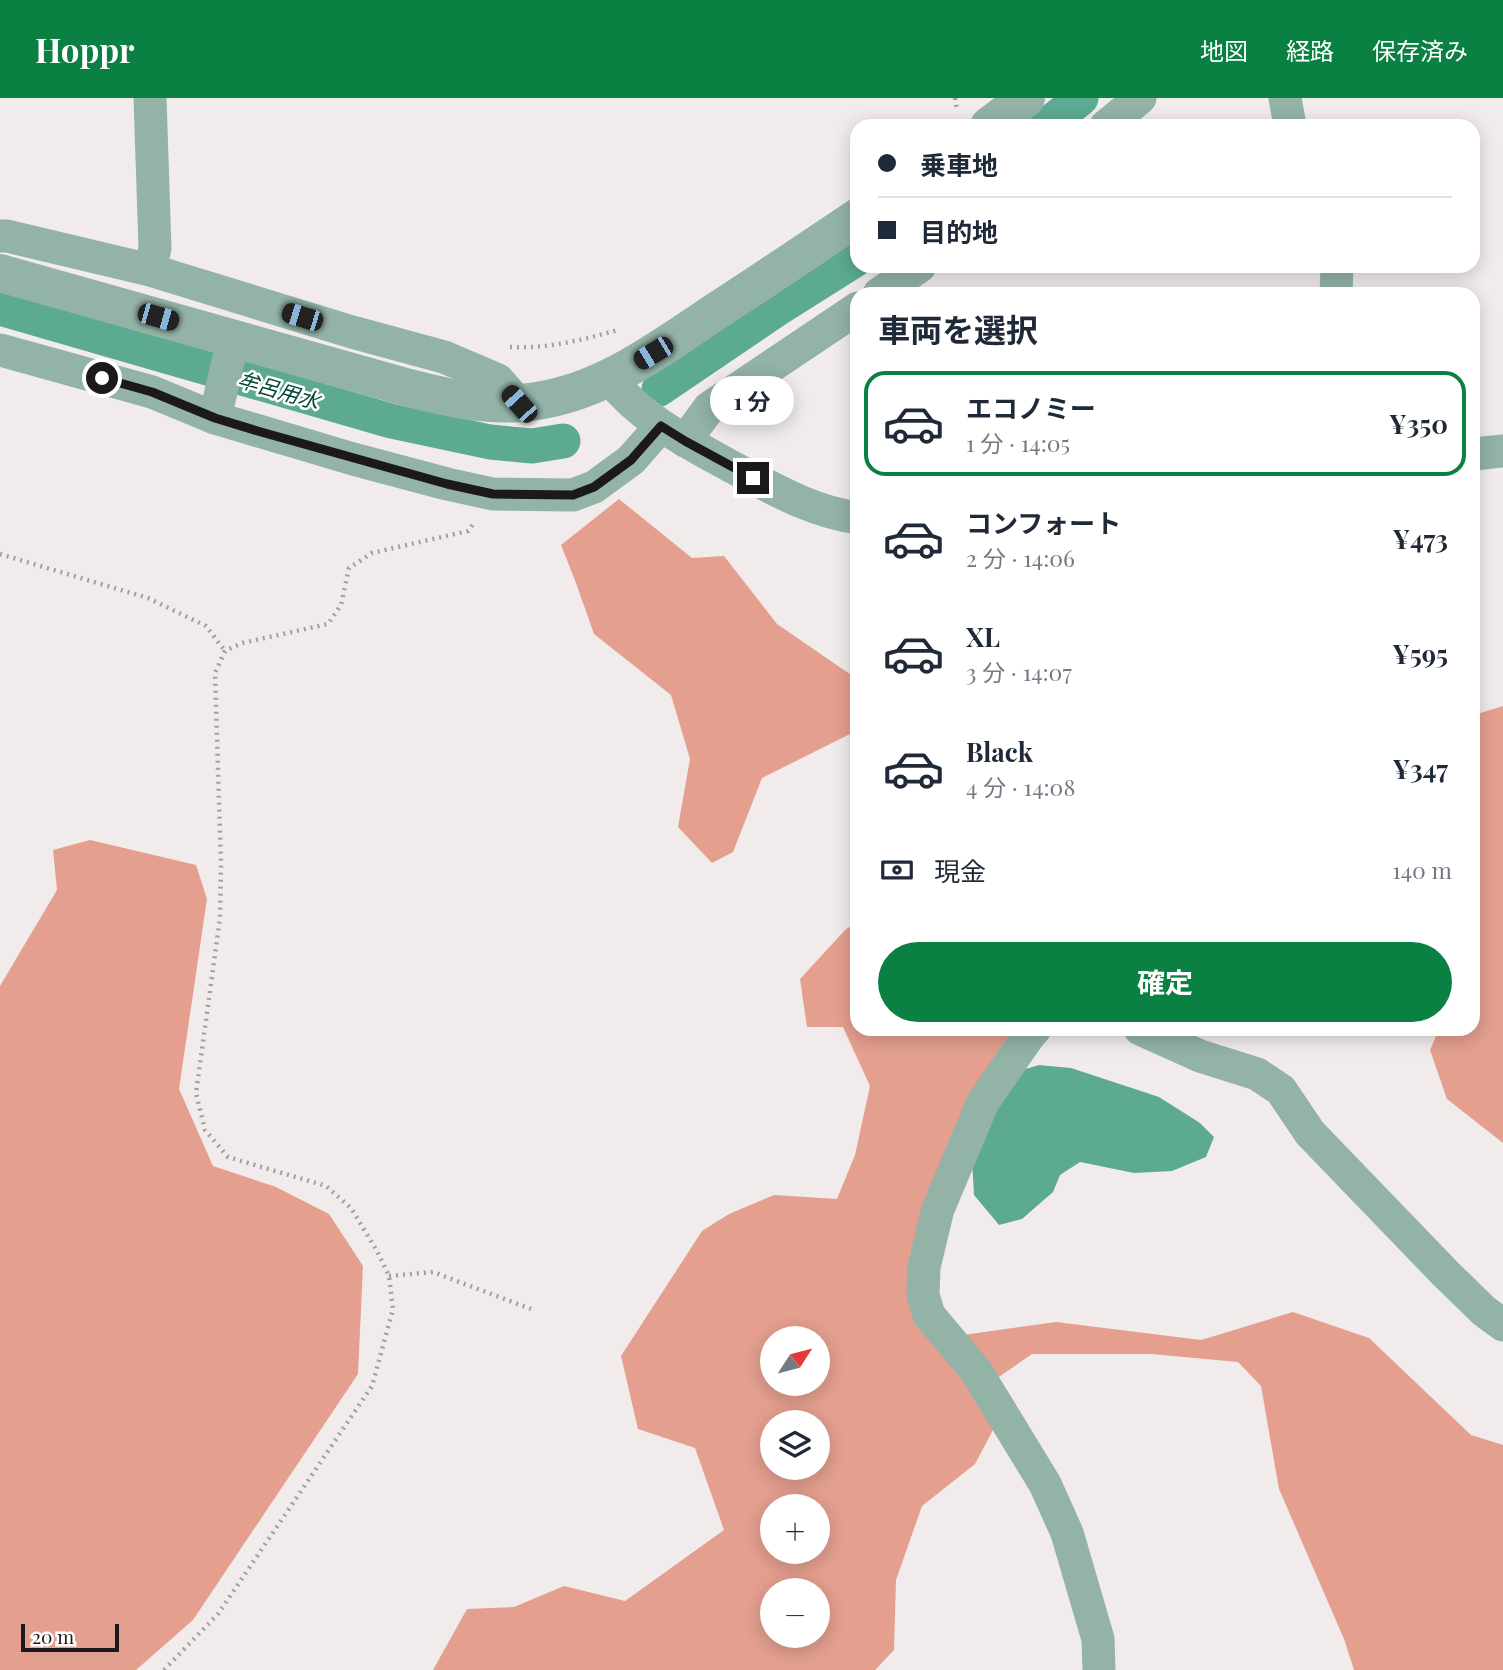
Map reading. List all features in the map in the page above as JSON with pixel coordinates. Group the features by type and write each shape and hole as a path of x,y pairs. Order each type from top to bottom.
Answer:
{"street":[{"path":"150,98 155,248 150,270"},
{"path":"998,119 1026,98"},
{"path":"1114,119 1140,98"},
{"path":"1284,98 1288,119"},
{"path":"0,273 232,350 461,401 519,404 569,395 610,379 850,222"},
{"path":"0,236 150,270 352,332 444,357 498,380 519,404"},
{"path":"889,287 910,273"},
{"path":"0,350 217,410 393,470 447,484 493,494 573,495 594,487 850,313"},
{"path":"217,410 232,350"},
{"path":"610,379 620,393 673,433 793,500 850,517"},
{"path":"1480,453 1503,451"},
{"path":"1029,1036 983,1102 938,1209 924,1267 923,1295 929,1315 976,1371 1045,1484 1068,1533 1098,1639 1098,1670"},
{"path":"1156,1036 1200,1056 1257,1074 1281,1090 1317,1141 1445,1273 1503,1325"}],"path":[{"path":"498,346 522,348 570,343 619,330"},
{"path":"164,1670 218,1615 372,1386 393,1309 389,1276 351,1208 326,1186 228,1157 205,1130 196,1093 220,918 215,673 225,651 242,643 328,624 341,604 349,568 372,553 468,531 493,494"},
{"path":"0,554 148,597 206,626 225,651"},
{"path":"389,1276 433,1272 531,1309"}],"shaded area":[{"path":"619,499 692,558 724,556 777,624 850,674 850,734 762,778 733,852 712,863 678,827 690,759 671,695 594,634 561,545"},
{"path":"1503,706 1503,1143 1447,1099 1430,1050 1436,1036 1480,1036 1480,713"},
{"path":"90,840 196,865 207,899 179,1089 213,1166 276,1187 329,1214 363,1266 358,1374 193,1620 136,1670 0,1670 0,986 57,890 53,850"},
{"path":"850,927 850,1036 1013,1036 915,1294 963,1335 1056,1322 1201,1340 1293,1312 1369,1338 1471,1435 1503,1445 1503,1670 1354,1670 1344,1639 1279,1489 1261,1386 1238,1362 1151,1354 1032,1354 993,1381 993,1430 975,1464 922,1506 896,1580 894,1650 875,1670 433,1670 467,1609 514,1607 564,1586 625,1601 724,1530 695,1448 638,1429 621,1356 702,1231 729,1214 774,1195 837,1199 855,1155 870,1086 843,1027 807,1027 800,979"},
{"path":"1039,1065 1071,1068 1159,1097 1200,1123 1214,1137 1206,1157 1172,1171 1134,1173 1080,1162 1060,1175 1053,1192 1022,1219 999,1225 974,1195 972,1160 998,1098 1019,1071"}],"waterway":[{"name":"牟呂用水","path":"1055,119 1081,98"},
{"name":"牟呂用水","path":"659,389 850,263"},
{"name":"牟呂用水","path":"0,308 391,421 490,442 532,446 563,441"}],"route":[{"path":"102,378 152,392 215,418 261,432 353,459 493,494 573,495 594,487 631,460 661,426 753,478"}]}
